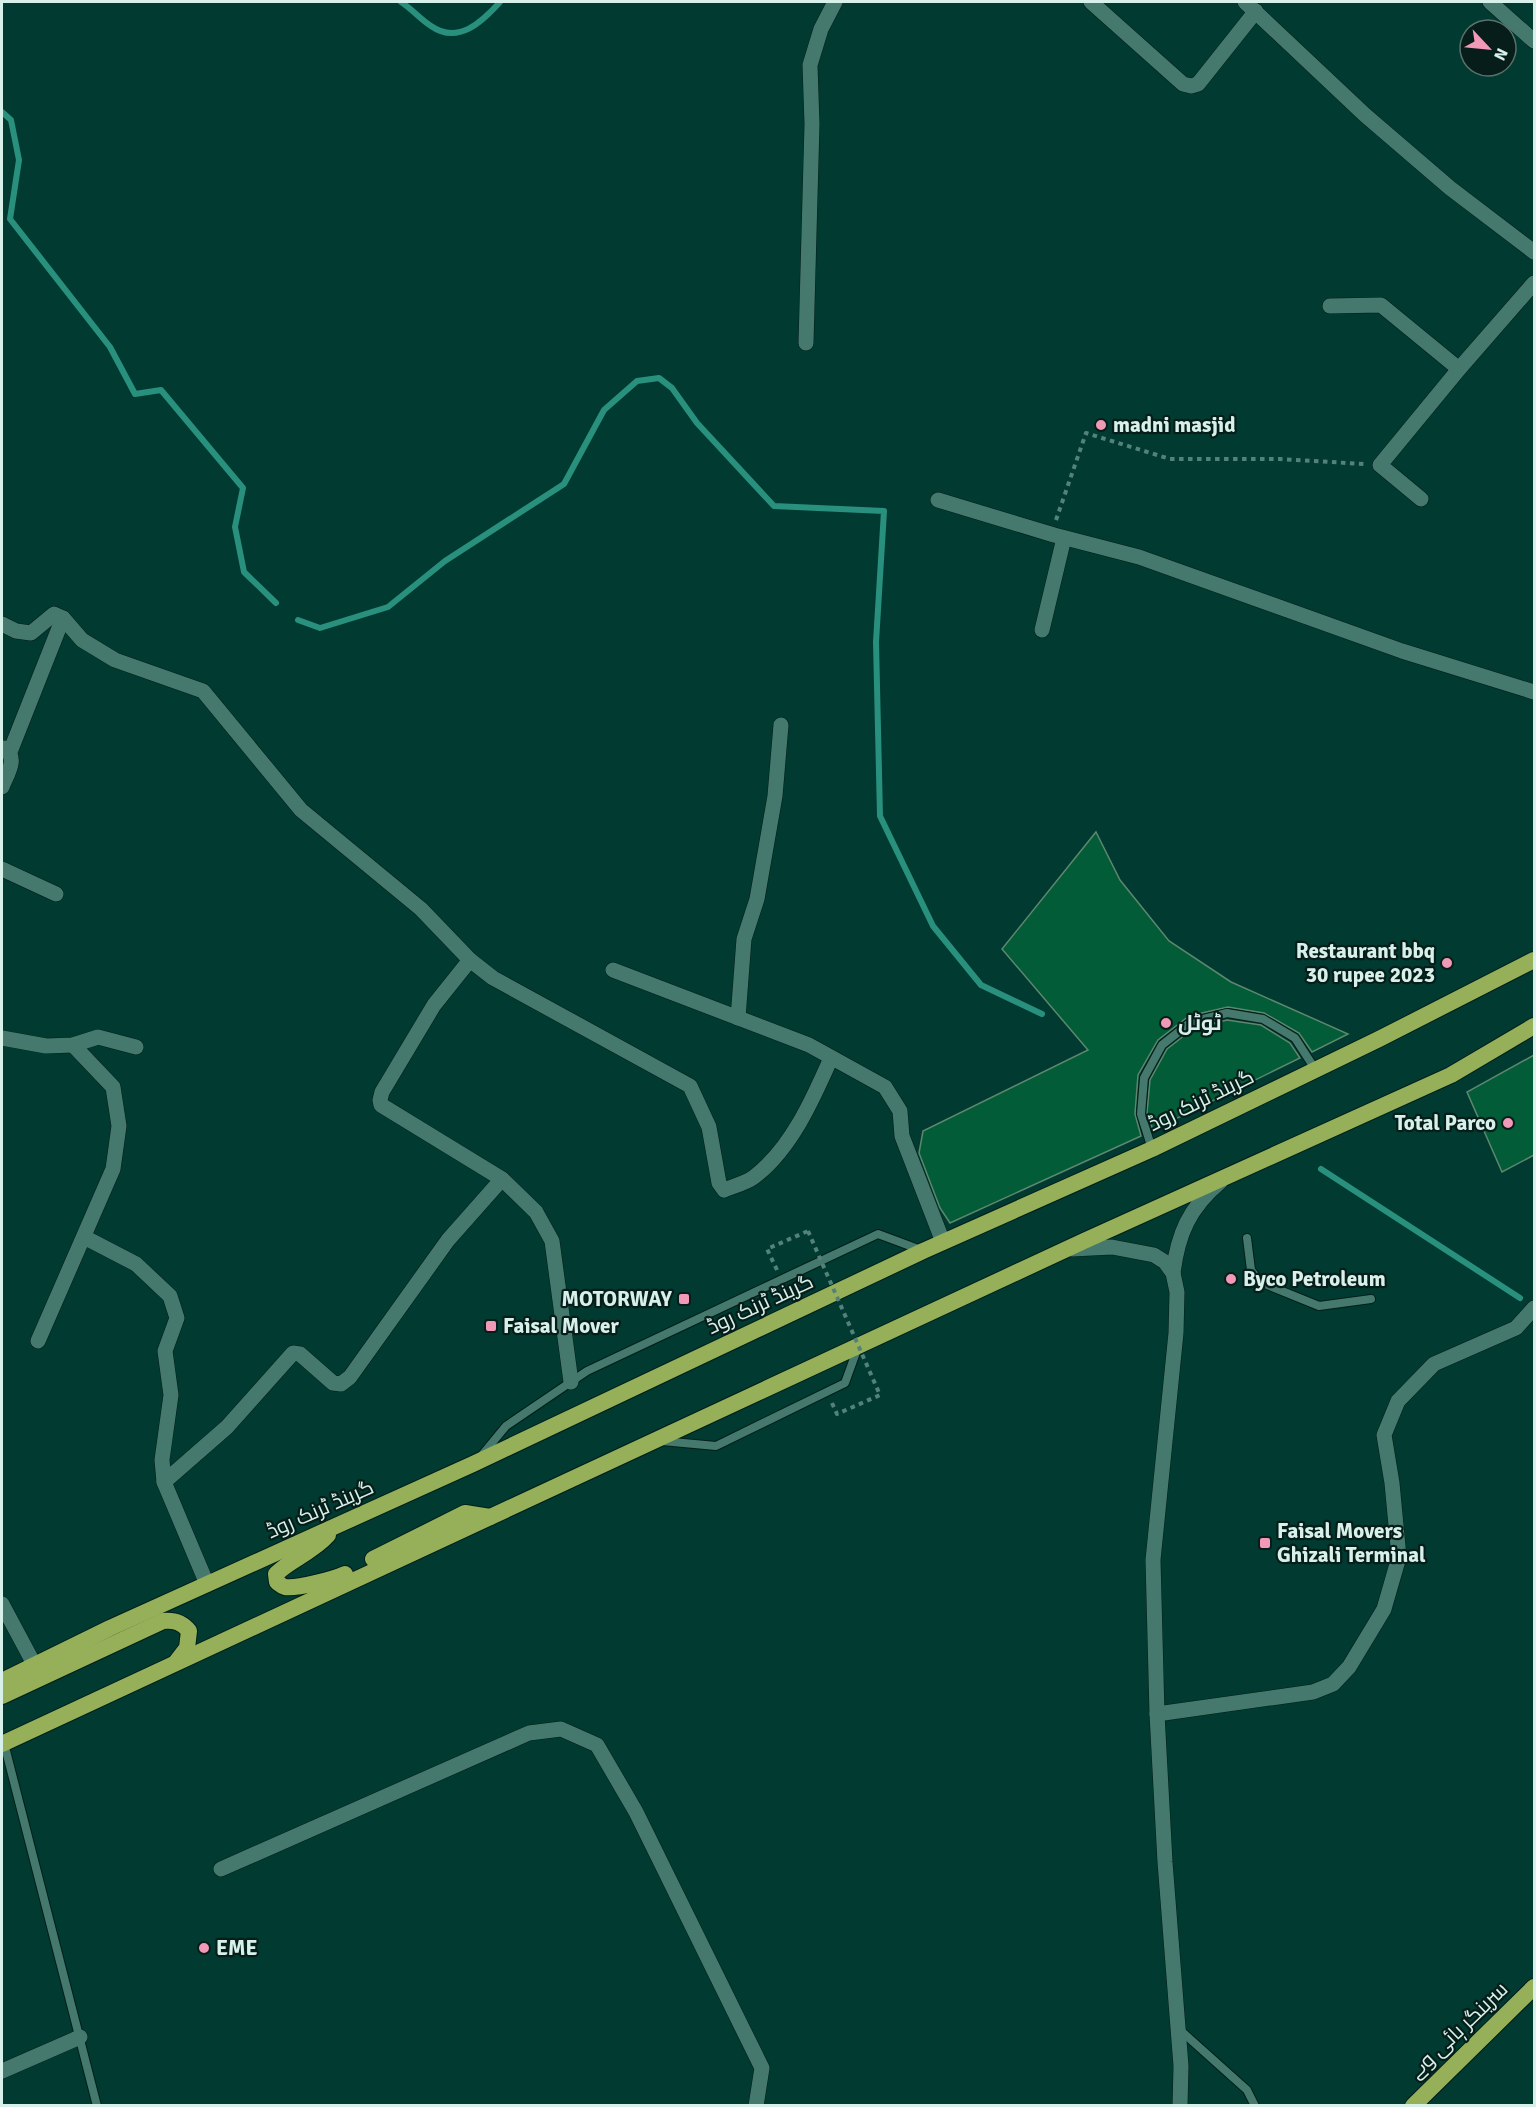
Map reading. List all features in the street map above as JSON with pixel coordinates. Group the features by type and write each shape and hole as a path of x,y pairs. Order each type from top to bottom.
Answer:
{"highway":[{"name":"گرینڈ ٹرنک روڈ","path":"2,1681 207,1584 474,1464 943,1242 1152,1149 1379,1039 1534,960"},
{"path":"3,1744 1066,1249 1451,1075 1534,1026"},
{"path":"335,1528 318,1546 281,1569 276,1574 277,1582 283,1587 292,1587 334,1579 465,1512 490,1517"},
{"path":"2,1696 163,1621 172,1620 184,1624 189,1631 187,1648 177,1662"},
{"name":"سرینگر ہائی وے","path":"1413,2106 1534,1987"}],"street":[{"path":"806,343 811,135 810,65 821,29 835,2"},
{"path":"1090,2 1183,84 1191,86 1198,84 1250,6 1365,115 1450,188 1534,252"},
{"path":"1490,2 1534,41"},
{"path":"1421,500 1380,465 1534,283"},
{"path":"1330,306 1381,305 1459,369"},
{"path":"938,500 1139,557 1402,651 1534,692"},
{"path":"1042,630 1059,536"},
{"path":"2,624 16,631 31,633 54,614 63,618 82,640 115,660 203,691 301,810 421,909 471,960 493,978 690,1086 709,1127 719,1183 724,1190 752,1178 779,1154 816,1093 831,1058"},
{"path":"2,787 13,759 6,749 63,618"},
{"path":"738,1018 744,939 757,899 775,796 781,725"},
{"path":"2,869 56,894"},
{"path":"471,960 434,1005 382,1092 381,1105 502,1179 536,1212 552,1241 571,1382"},
{"path":"614,970 809,1045 885,1087 900,1111 902,1136 943,1242"},
{"path":"2,1038 46,1046 73,1045 98,1038 136,1047"},
{"path":"38,1341 113,1169 119,1126 113,1087 73,1045"},
{"path":"1180,2106 1179,2030 1156,1714 1153,1560 1176,1334 1177,1292 1173,1273 1176,1251 1183,1227 1206,1194 1227,1177"},
{"path":"164,1482 227,1427 293,1353 300,1354 333,1383 341,1384 350,1377 448,1240 502,1179"},
{"path":"84,1238 136,1264 170,1296 177,1318 165,1351 171,1395 162,1460 164,1482 207,1584"},
{"path":"1066,1249 1112,1247 1139,1251 1161,1258 1173,1273"},
{"path":"1156,1714 1313,1692 1333,1684 1349,1667 1384,1609 1399,1557 1392,1483 1384,1435 1398,1401 1434,1364 1516,1328 1534,1308"},
{"path":"2,1604 34,1664"},
{"path":"221,1869 529,1732 561,1729 597,1745 636,1812 762,2068 756,2106"},
{"path":"2,2071 80,2037"}],"lane":[{"path":"1152,1149 1141,1114 1144,1078 1162,1045 1191,1022 1227,1013 1263,1019 1295,1038 1316,1069"},
{"path":"474,1464 506,1426 587,1371 628,1351 878,1234 924,1251"},
{"path":"1247,1238 1251,1270 1260,1282 1319,1306 1371,1299"},
{"path":"656,1440 716,1446 845,1383 858,1347"},
{"path":"3,1744 98,2106"},
{"path":"1179,2030 1247,2090 1255,2106"}],"path":[{"path":"1059,536 1053,529 1086,434 1170,459 1280,459 1380,465"},
{"path":"781,1279 767,1249 808,1231 880,1395 837,1414"}],"building":[{"path":"1096,832 1120,880 1169,941 1231,982 1348,1034 1312,1052 1299,1033 1264,1013 1228,1007 1189,1016 1158,1040 1138,1075 1135,1114 1141,1136 950,1223 940,1208 919,1153 923,1131 1088,1050 1002,949"},
{"path":"1227,1020 1261,1025 1290,1043 1300,1058 1153,1130 1147,1113 1150,1080 1167,1049 1194,1028"},
{"name":"Total Parco","path":"1534,1055 1534,1155 1502,1172 1467,1092"}],"waterway":[{"path":"401,2 431,26 451,33 469,29 500,2"},
{"path":"2,112 11,120 19,160 10,219 110,347 135,394 161,390 243,488 235,527 244,572 276,603"},
{"path":"298,620 320,628 388,607 445,561 564,484 604,410 637,381 659,378 672,388 697,423 774,506 884,511 876,642 880,816 933,926 981,985 1042,1014"},
{"path":"1321,1169 1520,1298"}],"place":[{"name":"madni masjid","path":"1101,425"},
{"name":"Restaurant bbq 30 rupee 2023","path":"1447,963"},
{"name":"ٹوٹل","path":"1166,1023"},
{"name":"Total Parco","path":"1508,1123"},
{"name":"Byco Petroleum","path":"1231,1279"},
{"name":"MOTORWAY","path":"684,1299"},
{"name":"Faisal Mover","path":"491,1326"},
{"name":"Faisal Movers Ghizali Terminal","path":"1265,1543"},
{"name":"EME","path":"204,1948"}]}
